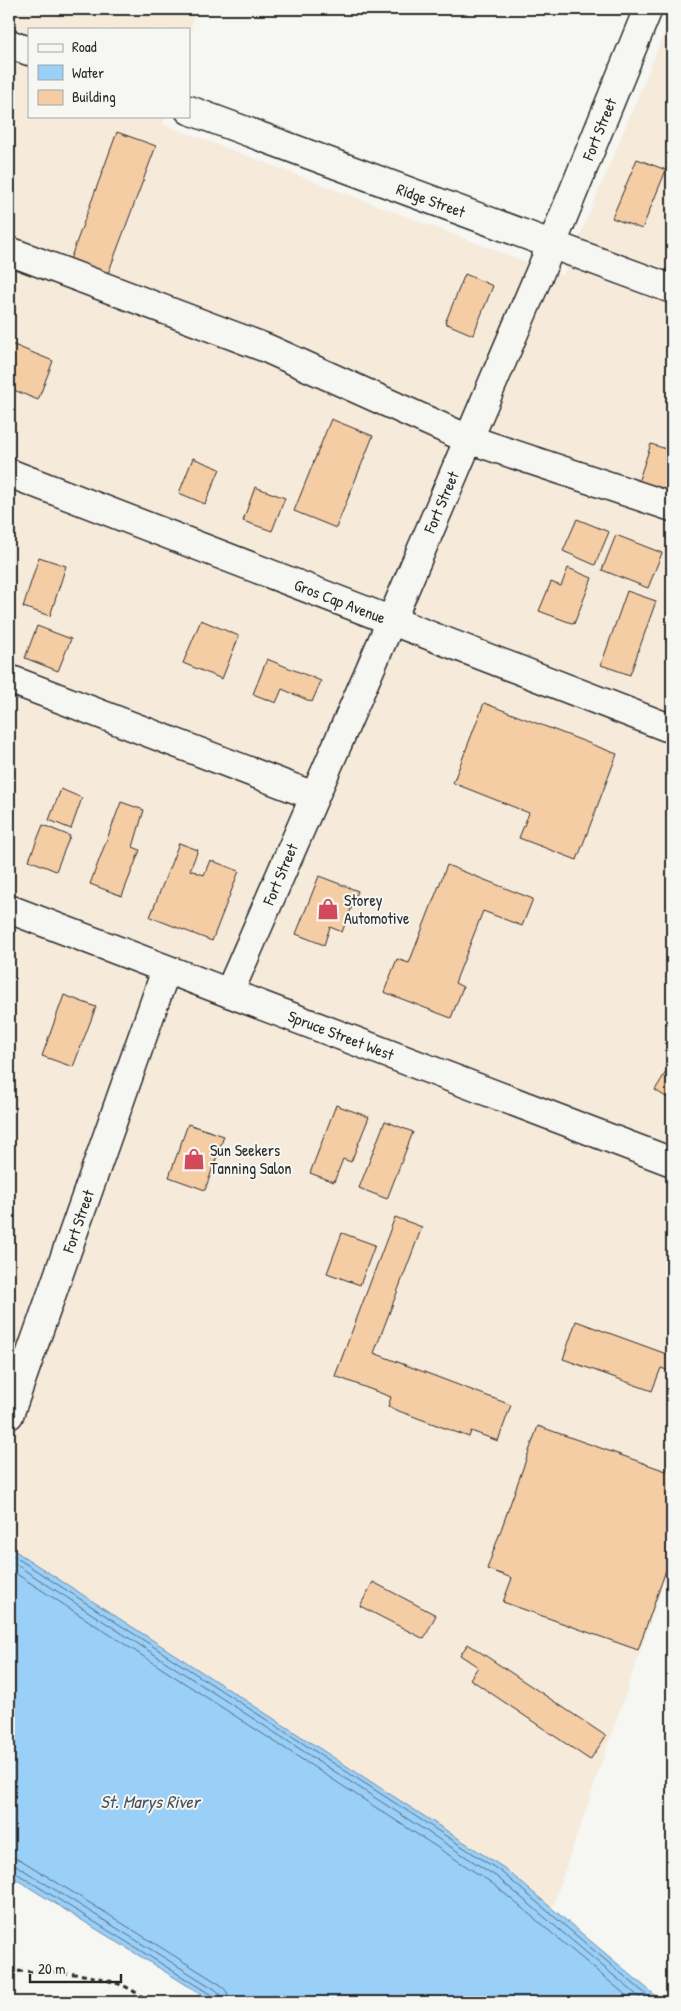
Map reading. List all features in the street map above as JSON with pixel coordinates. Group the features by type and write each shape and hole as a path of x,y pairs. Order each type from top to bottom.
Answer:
{"street":[{"name":"Fort Street","path":"229,993 552,244 648,9"},
{"path":"9,44 28,51"},
{"name":"Ridge Street","path":"190,110 672,290"},
{"path":"9,251 266,348 468,439 672,507"},
{"name":"Gros Cap Avenue","path":"9,473 672,729"},
{"path":"9,679 314,796"},
{"name":"Spruce Street West","path":"9,910 672,1162"},
{"name":"Fort Street","path":"9,1415 166,970"}],"path":[{"path":"9,1971 53,1972 93,1976 126,1987 151,2002"}],"shaded area":[{"path":"9,9 196,9 190,30 190,28 28,28 28,118 164,118 163,124 563,276 672,15 672,1558 552,1908 504,1868 9,1547"}],"water":[{"name":"St. Marys River","path":"9,1547 504,1868 663,2002 214,2002 9,1875"}],"building":[{"path":"117,132 156,146 106,279 68,265"},
{"path":"637,159 666,170 642,229 612,218"},
{"path":"465,274 493,286 473,335 445,323"},
{"path":"9,343 53,361 38,400 9,388"},
{"path":"331,419 373,436 336,528 294,511"},
{"path":"651,444 672,451 672,498 637,485"},
{"path":"193,458 220,469 205,504 179,493"},
{"path":"255,487 285,498 272,531 243,521"},
{"path":"577,519 609,532 595,565 563,551"},
{"path":"616,535 662,553 648,588 602,570"},
{"path":"39,557 66,566 50,616 23,607"},
{"path":"568,568 592,578 574,624 539,611 551,582 561,586"},
{"path":"627,591 656,601 630,675 601,665"},
{"path":"201,620 239,636 222,679 183,663"},
{"path":"37,626 71,639 58,671 25,658"},
{"path":"267,659 321,681 312,702 282,689 276,703 253,694"},
{"path":"484,703 617,754 577,860 519,838 529,813 453,783"},
{"path":"61,789 82,798 71,829 49,820"},
{"path":"121,802 144,810 133,847 140,850 122,896 90,884"},
{"path":"43,825 70,836 56,871 29,860"},
{"path":"179,843 198,850 190,870 204,875 210,860 239,871 212,941 150,917"},
{"path":"447,865 533,899 522,926 483,911 455,983 463,987 451,1018 384,992 397,959 409,963"},
{"path":"319,876 358,891 342,932 330,927 324,945 296,934"},
{"path":"64,995 96,1007 73,1067 42,1056"},
{"path":"672,1062 672,1101 655,1090"},
{"path":"336,1105 369,1117 351,1162 343,1159 334,1182 310,1173"},
{"path":"385,1121 413,1132 387,1199 359,1188"},
{"path":"188,1124 224,1136 205,1190 169,1177"},
{"path":"395,1217 422,1227 374,1353 511,1405 498,1441 471,1431 469,1437 388,1407 391,1397 335,1376"},
{"path":"342,1233 375,1245 360,1285 327,1273"},
{"path":"576,1321 672,1356 672,1372 661,1368 652,1391 563,1359"},
{"path":"538,1426 666,1471 672,1453 672,1553 638,1650 503,1602 512,1578 487,1569"},
{"path":"373,1582 436,1615 424,1639 360,1606"},
{"path":"468,1644 606,1736 590,1760 470,1679 478,1667 460,1655"}],"place":[{"name":"Storey Automotive","path":"328,909"},
{"name":"Sun Seekers Tanning Salon","path":"194,1159"}]}
